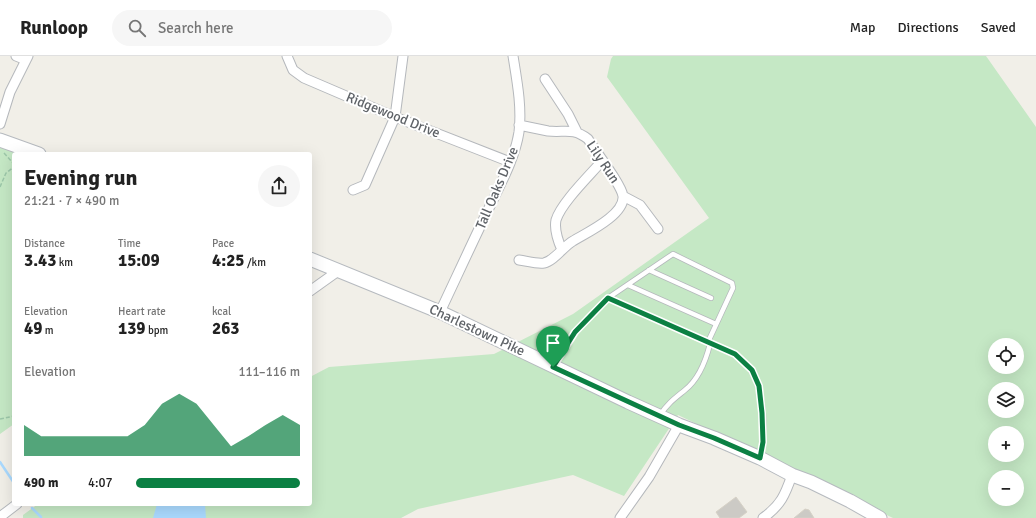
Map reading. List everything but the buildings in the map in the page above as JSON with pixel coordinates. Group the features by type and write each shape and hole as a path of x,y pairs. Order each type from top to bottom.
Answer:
{"street":[{"path":"0,124 10,92 27,58 16,56"},
{"name":"Ridgewood Drive","path":"286,56 292,70 300,76 395,117 510,162"},
{"path":"353,190 365,185 395,117 403,56"},
{"name":"Tall Oaks Drive","path":"440,312 510,162 519,126 517,75 513,56"},
{"path":"545,79 568,114 577,132"},
{"name":"Lily Run","path":"519,126 533,127 548,131 577,132 588,139 615,179 623,196 618,210 590,232 572,241 544,263 519,260"},
{"path":"0,140 34,152"},
{"path":"562,250 557,239 556,221 560,211 602,161"},
{"path":"623,196 640,206 658,229"},
{"name":"Charlestown Pike","path":"312,260 440,312 553,367 659,416 760,458 792,475 850,501 880,518"},
{"path":"312,290 338,271"},
{"path":"620,518 649,476 679,425"},
{"path":"763,518 776,510 786,492 792,475"},
{"path":"0,517 14,506"}],"lane":[{"path":"553,367 575,332 608,298 673,254 732,283 733,288 716,324 709,343 707,357 693,382 668,403 659,416"},
{"path":"649,270 711,298"},
{"path":"628,285 716,324"},
{"path":"608,298 735,354 752,370 759,386 762,413 763,442 760,458"}],"path":[{"path":"4,153 12,162"},
{"path":"0,186 6,173 12,168"},
{"path":"0,419 12,416"}],"green space":[{"path":"613,56 986,56 1036,127 1036,518 893,518 678,415 624,496 573,475 418,509 401,518 23,518 23,515 35,506 312,506 312,376 329,367 494,354 573,314 709,218 607,77"},
{"path":"0,144 20,152 12,152 12,425 0,434"}],"water":[{"path":"156,506 205,506 206,518 153,518"}],"waterway":[{"path":"0,462 12,480"},
{"path":"32,508 41,518"}],"route":[{"path":"608,298 735,354 752,370 759,386 762,413 763,442 760,458 679,425 553,367 575,332 608,298"}]}
